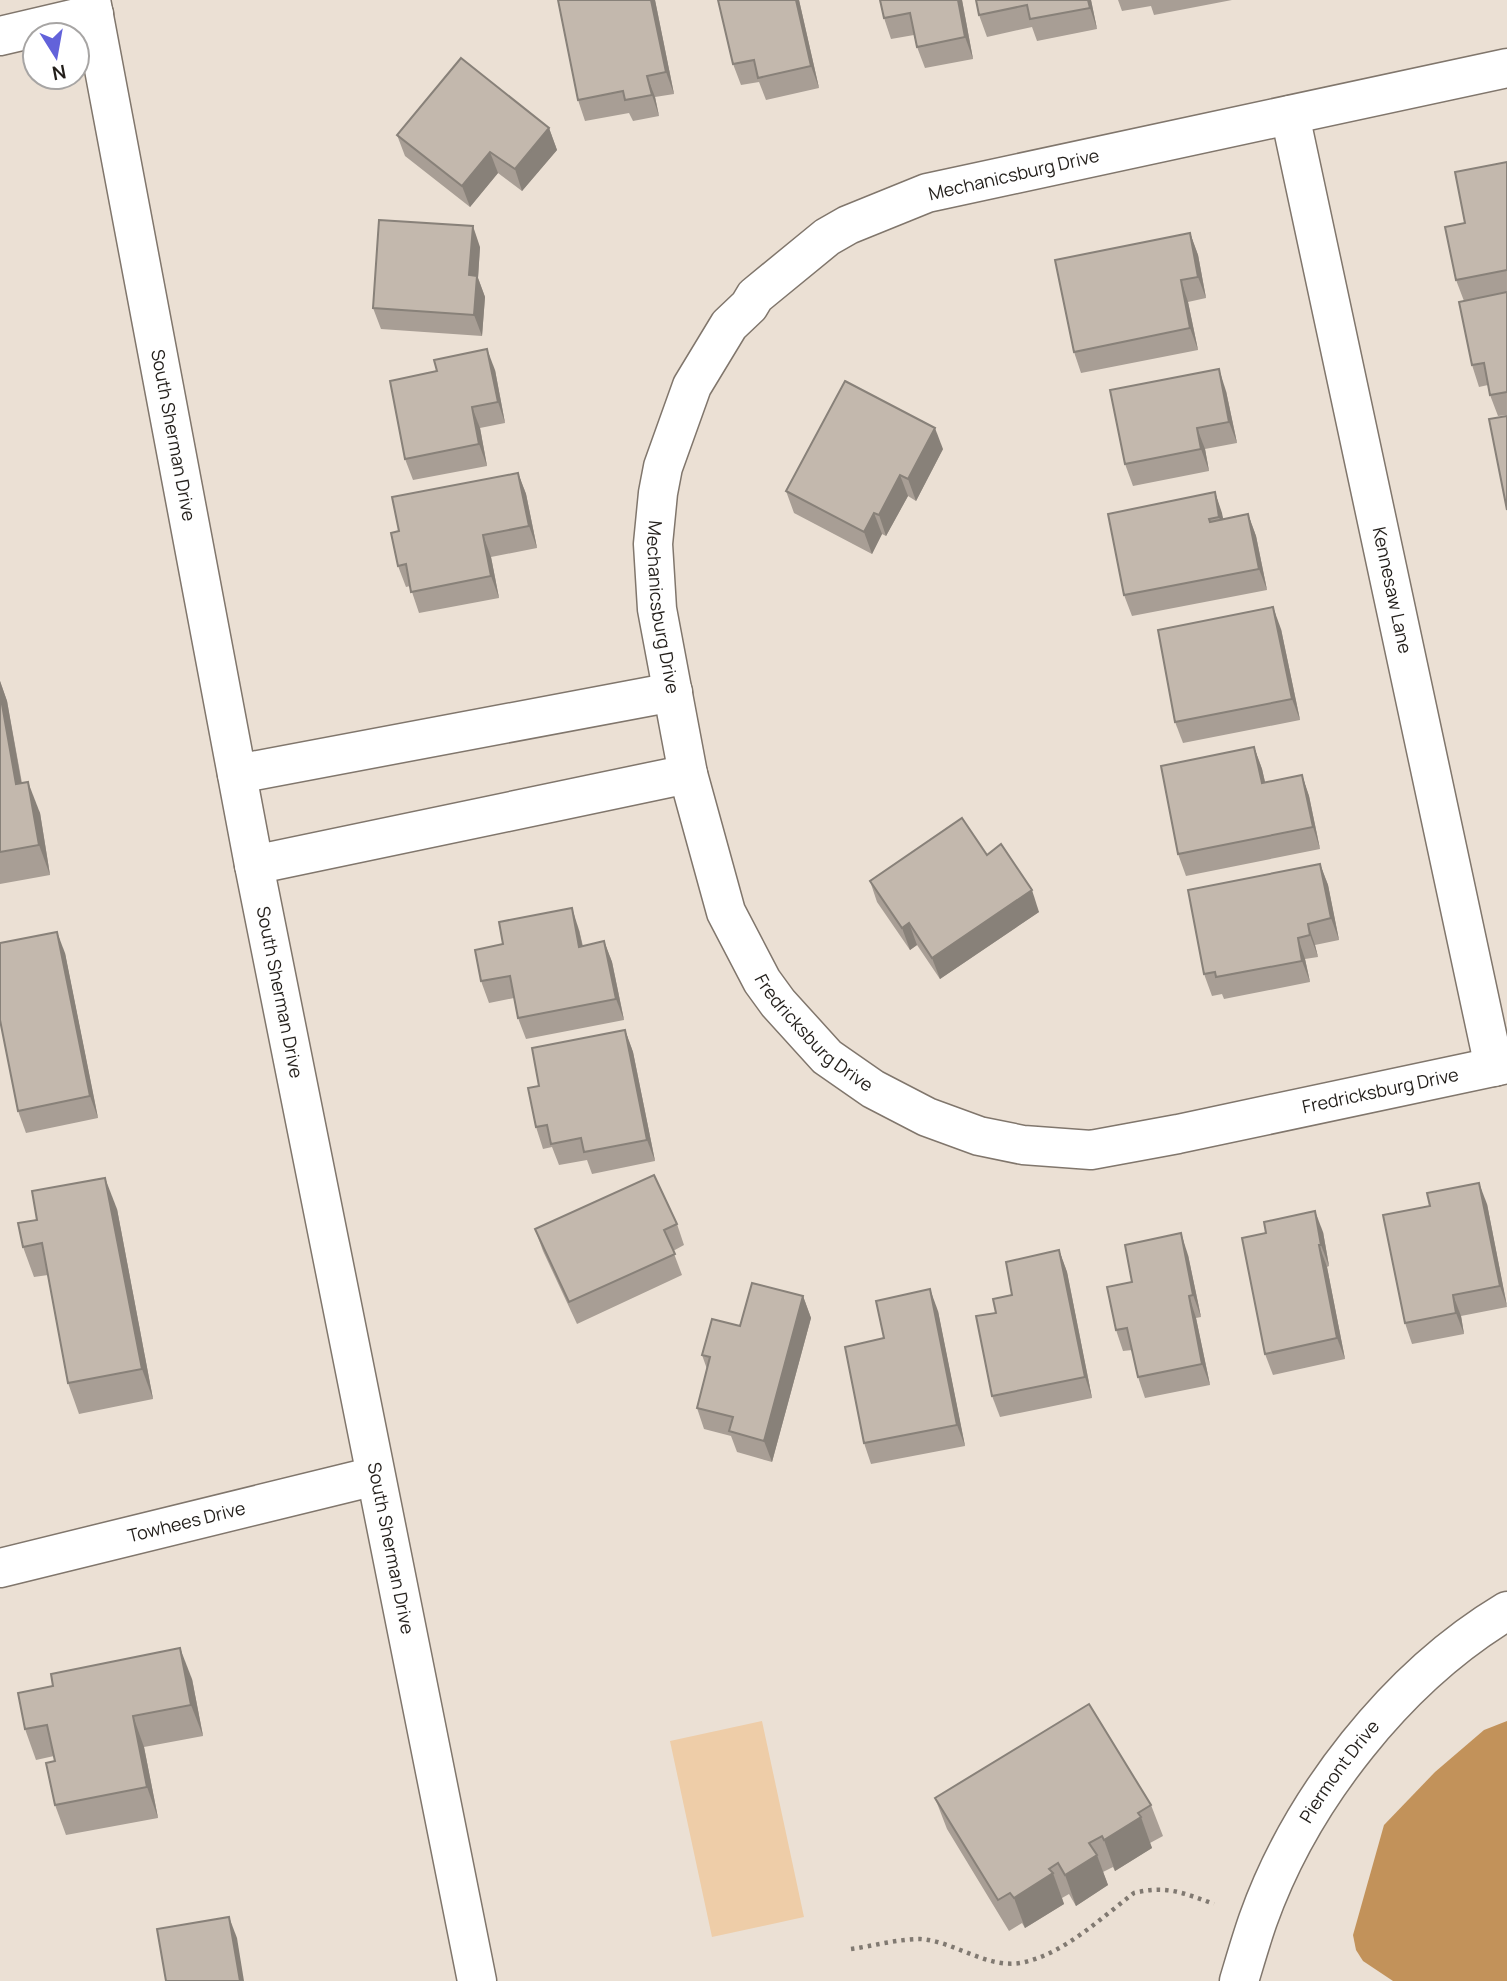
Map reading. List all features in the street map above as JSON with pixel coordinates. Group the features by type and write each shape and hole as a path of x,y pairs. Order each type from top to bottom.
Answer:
{"street":[{"path":"0,36 93,7"},
{"name":"South Sherman Drive","path":"93,7 254,865 477,1981"},
{"name":"Mechanicsburg Drive","path":"688,774 657,609 653,544 658,493 663,467 692,386 729,325 755,296 827,237 848,225 927,194 1507,68"},
{"name":"Kennesaw Lane","path":"1290,115 1500,1065"},
{"path":"237,774 673,692"},
{"path":"254,865 688,774"},
{"name":"Fredricksburg Drive","path":"688,774 726,912 755,970 778,1003 827,1057 849,1074 908,1108 979,1136 1023,1145 1091,1150 1500,1065"},
{"name":"Towhees Drive","path":"0,1567 375,1476"},
{"name":"Piermont Drive","path":"1239,1981 1257,1921 1307,1816 1377,1720 1466,1637 1507,1611"}],"path":[{"path":"851,1949 922,1939 990,1960 1009,1964 1023,1963 1055,1951 1134,1893 1149,1889 1177,1890 1257,1921"}],"shaded area":[{"path":"762,1721 804,1917 712,1937 670,1741"},
{"path":"1507,1721 1507,1981 1393,1981 1363,1961 1356,1950 1353,1935 1384,1825 1435,1772 1484,1730"}],"building":[{"path":"558,0 651,0 666,72 647,76 652,95 625,100 623,91 578,100"},
{"path":"718,0 796,0 811,66 758,78 754,60 733,64"},
{"path":"880,0 958,0 965,37 917,47 910,13 884,18"},
{"path":"976,0 1088,0 1090,8 1030,19 1027,5 979,15"},
{"path":"461,58 549,128 515,169 490,152 462,186 397,135"},
{"path":"1507,162 1507,270 1456,280 1445,227 1465,223 1455,172"},
{"path":"379,220 473,226 469,275 477,276 474,315 373,308"},
{"path":"1190,233 1198,277 1181,280 1190,328 1074,352 1055,260"},
{"path":"1507,292 1507,392 1490,395 1484,363 1472,365 1459,302"},
{"path":"487,349 498,402 472,407 479,444 405,459 390,381 437,371 434,360"},
{"path":"1219,369 1229,422 1197,428 1201,449 1125,464 1110,390"},
{"path":"845,381 935,428 908,479 900,475 879,515 874,513 864,532 786,491"},
{"path":"1507,416 1507,510 1489,419"},
{"path":"518,473 529,526 483,535 491,576 411,592 406,564 398,566 391,533 399,531 392,497"},
{"path":"1215,492 1219,517 1209,519 1210,522 1248,514 1259,569 1124,595 1108,514"},
{"path":"1273,607 1292,699 1175,722 1158,630"},
{"path":"0,693 16,784 28,782 39,845 0,852"},
{"path":"1254,747 1262,783 1302,775 1313,827 1178,854 1161,766"},
{"path":"962,818 987,855 1001,844 1032,890 932,958 909,923 902,928 870,881"},
{"path":"1320,864 1331,918 1308,924 1310,935 1298,938 1302,961 1216,977 1215,972 1204,974 1188,890"},
{"path":"572,908 579,947 604,941 616,999 518,1018 510,976 481,981 475,950 503,944 499,922"},
{"path":"57,932 90,1096 18,1111 0,1020 0,943"},
{"path":"625,1030 647,1140 584,1152 581,1138 551,1144 547,1125 536,1127 528,1088 539,1086 532,1048"},
{"path":"654,1175 677,1224 664,1230 675,1254 569,1302 535,1229"},
{"path":"105,1178 142,1369 68,1383 42,1243 23,1247 18,1223 37,1220 32,1191"},
{"path":"1479,1183 1500,1286 1453,1295 1456,1313 1405,1323 1383,1215 1430,1206 1427,1193"},
{"path":"1315,1211 1337,1338 1265,1354 1242,1238 1266,1233 1264,1222"},
{"path":"1181,1233 1202,1364 1138,1377 1127,1328 1116,1330 1107,1287 1132,1282 1125,1245"},
{"path":"1059,1250 1085,1377 992,1396 976,1316 996,1313 993,1299 1012,1295 1006,1262"},
{"path":"752,1283 803,1296 764,1441 729,1431 733,1417 697,1408 710,1357 702,1355 712,1319 740,1326"},
{"path":"930,1289 957,1425 864,1443 845,1347 884,1338 876,1301"},
{"path":"180,1648 191,1705 133,1716 147,1787 55,1805 46,1763 55,1761 47,1725 25,1729 18,1693 53,1686 51,1674"},
{"path":"1089,1704 1151,1805 1138,1813 1141,1817 1104,1840 1102,1836 1089,1843 1097,1855 1065,1875 1058,1863 1049,1869 1053,1873 1014,1898 1010,1893 998,1900 935,1798"},
{"path":"229,1917 240,1981 166,1981 157,1929"}]}
